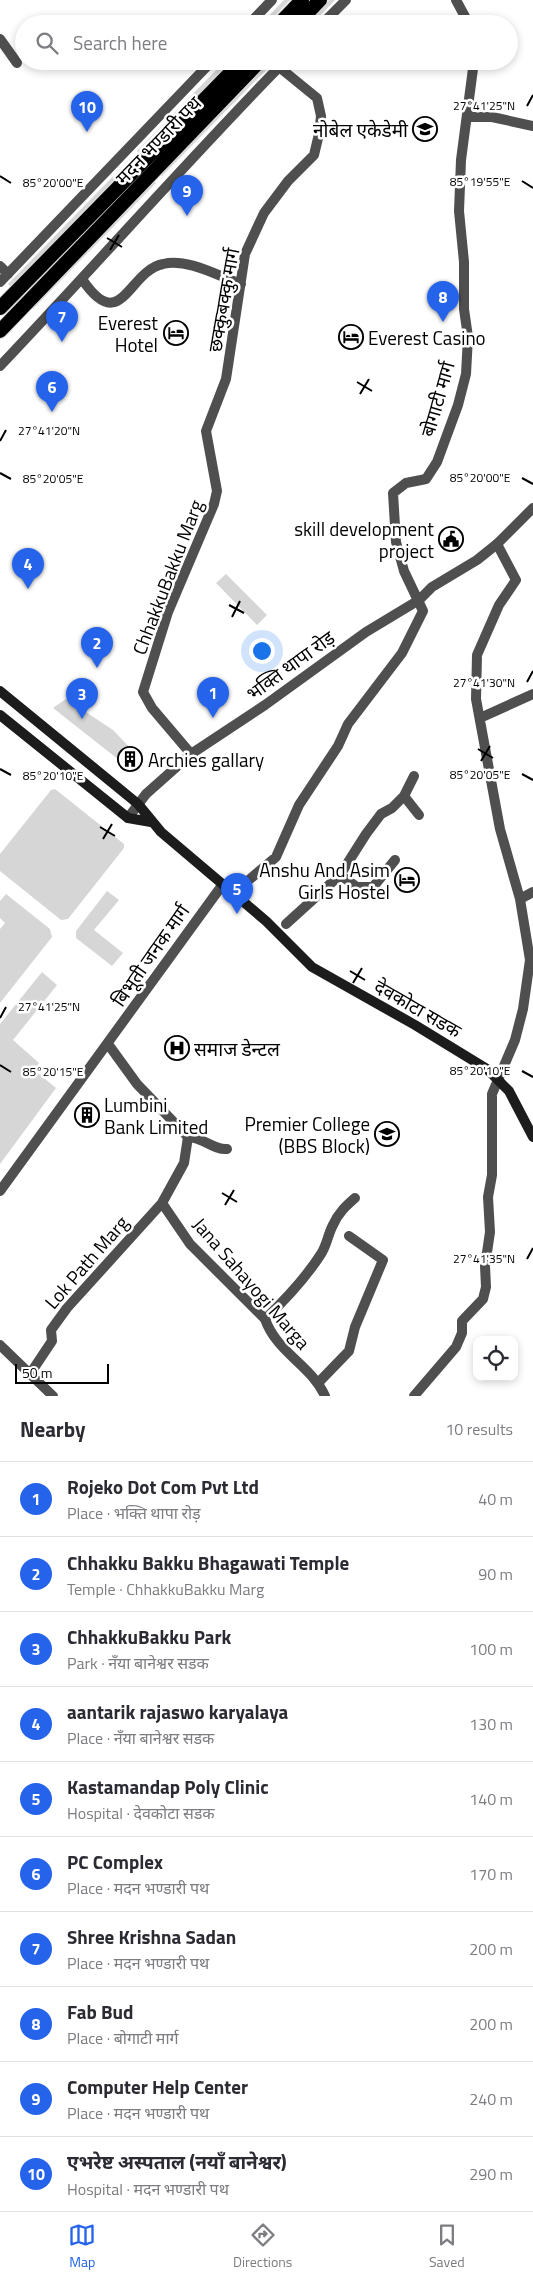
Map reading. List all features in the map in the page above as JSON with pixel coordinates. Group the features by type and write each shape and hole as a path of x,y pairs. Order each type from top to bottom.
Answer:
{"highway":[{"path":"288,15 302,0"},
{"path":"306,15 320,0"},
{"name":"मदन भण्डारी पथ","path":"0,308 233,70"},
{"name":"मदन भण्डारी पथ","path":"0,331 251,70"}],"main road":[{"name":"देवकोटा सडक","path":"0,692 138,804 151,822 266,921 312,967 415,1024 487,1069 509,1091 533,1137"},
{"path":"0,715 128,818 151,822"}],"street":[{"path":"258,15 272,0"},
{"path":"331,15 346,0"},
{"path":"456,0 464,15"},
{"path":"0,39 15,62"},
{"path":"0,282 203,70"},
{"path":"0,366 276,70"},
{"name":"छक्कुबक्कु मार्ग","path":"207,425 226,379 245,254 264,213 288,181 314,155 319,134 321,116 317,98 288,70"},
{"path":"473,70 467,117 492,117 533,126"},
{"name":"बोगाटी मार्ग","path":"419,600 404,571 396,542 393,493 406,483 426,479 437,462 458,405 466,374 468,337 464,309 464,262 459,211 461,160 467,117"},
{"path":"82,279 99,298 110,304 119,302 146,273 162,264 185,264 241,284"},
{"path":"0,266 8,274"},
{"name":"ChhakkuBakku Marg","path":"191,754 152,708 143,692 168,612 214,504 217,491 206,431 207,425"},
{"name":"भक्ति थापा रोड़","path":"128,818 138,804 191,754 265,705 366,632 419,600 447,577 497,544 533,508"},
{"path":"416,1395 456,1347 462,1333 462,1321 483,1299 490,1232 488,1197 492,1175 492,1094 515,1040 523,1009 530,960 520,899 500,828 476,699 477,655 498,605 516,580 497,544"},
{"path":"250,879 276,857 299,805 338,746 348,724 402,653 424,611 419,600"},
{"path":"480,718 533,694"},
{"path":"286,924 340,875 381,814 392,808 404,796 414,776"},
{"path":"404,796 420,815"},
{"path":"340,875 357,887 373,887 395,860"},
{"name":"बिभूती जनक मार्ग","path":"0,1191 223,884"},
{"path":"520,899 533,892"},
{"path":"108,1044 137,1084 188,1137 197,1137 217,1147 227,1149"},
{"path":"162,1203 184,1163 188,1137"},
{"path":"265,1319 290,1296 313,1266 323,1251 341,1210 355,1198"},
{"name":"Jana Sahayogi Marga","path":"162,1203 190,1244 265,1319 270,1334 319,1382 325,1396"},
{"name":"Lok Path Marg","path":"30,1374 52,1341 51,1330 66,1308 162,1203"},
{"path":"319,1382 349,1351 355,1327 383,1260 349,1236"},
{"path":"0,1345 53,1396"}],"shaded area":[{"path":"284,0 290,0 276,15 270,15"},
{"path":"329,0 335,0 321,15 315,15"},
{"path":"216,70 222,70 140,155 137,151"},
{"path":"260,70 266,70 162,176 159,174"},
{"path":"131,158 134,161 11,287 8,284"},
{"path":"153,180 156,183 33,309 30,306"},
{"path":"226,574 267,615 257,625 216,583"},
{"path":"66,699 113,730 134,752 119,760 53,708"},
{"path":"55,789 124,844 124,848 68,919 61,920 0,871 0,854 51,790"},
{"path":"107,891 119,900 94,930 123,953 112,966 76,938 76,931"},
{"path":"6,894 50,929 52,937 0,1003 0,929 5,923 0,918 0,901"},
{"path":"42,972 57,985 13,1040 39,1063 34,1070 56,1088 0,1164 0,1024"}],"place":[{"name":"नोबेल एकेडेमी","path":"425,129"},
{"name":"एभरेष्ट अस्पताल (नयाँ बानेश्वर)","path":"87,132"},
{"name":"Computer Help Center","path":"187,216"},
{"name":"Fab Bud","path":"443,322"},
{"name":"Everest Hotel","path":"176,333"},
{"name":"Everest Casino","path":"351,337"},
{"name":"Shree Krishna Sadan","path":"62,342"},
{"name":"PC Complex","path":"52,412"},
{"name":"skill development project","path":"451,539"},
{"name":"aantarik rajaswo karyalaya","path":"28,589"},
{"name":"Chhakku Bakku Bhagawati Temple","path":"97,668"},
{"name":"Rojeko Dot Com Pvt Ltd","path":"213,718"},
{"name":"ChhakkuBakku Park","path":"82,719"},
{"name":"Archies gallary","path":"130,759"},
{"name":"Anshu And Asim Girls Hostel","path":"407,880"},
{"name":"Kastamandap Poly Clinic","path":"237,914"},
{"name":"समाज डेन्टल","path":"177,1048"},
{"name":"Lumbini Bank Limited","path":"87,1115"},
{"name":"Premier College (BBS Block)","path":"387,1134"}]}
